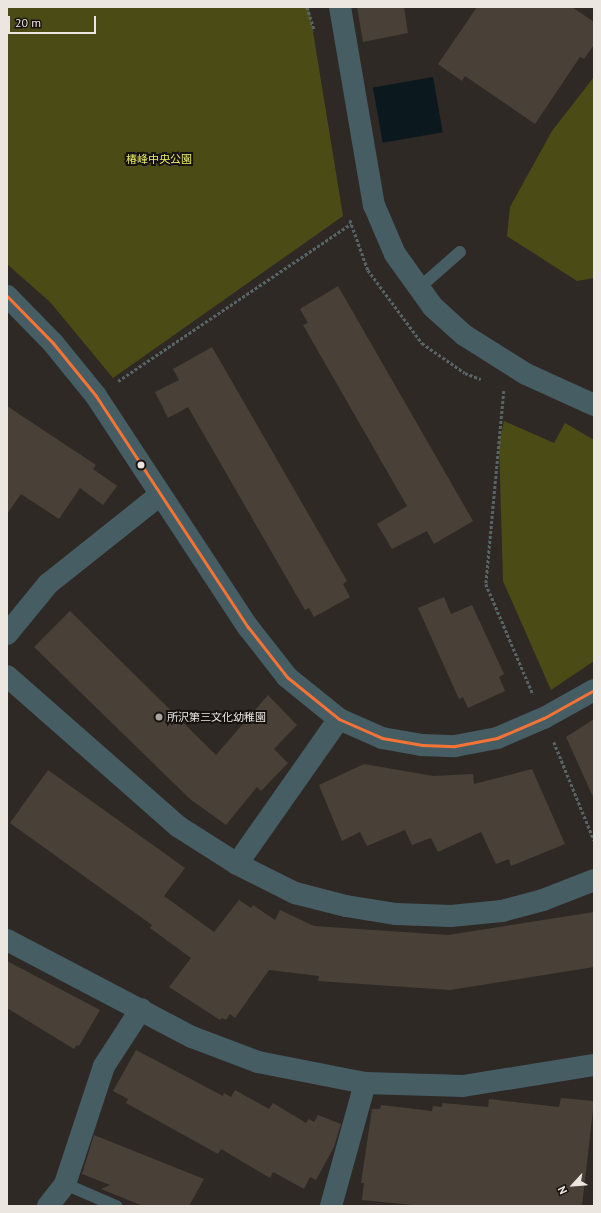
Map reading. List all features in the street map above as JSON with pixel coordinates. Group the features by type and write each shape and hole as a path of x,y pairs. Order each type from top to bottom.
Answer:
{"street":[{"path":"340,7 374,205 395,254 433,306 464,335 526,374 594,405"},
{"path":"7,296 53,343 96,396 248,627 282,670 339,719 382,738 422,745 456,746 497,738 544,718 594,690"},
{"path":"7,634 48,584 160,495"},
{"path":"7,676 179,827 237,864 295,893 346,906 396,914 451,916 502,911 543,900 594,880"},
{"path":"237,864 339,719"},
{"path":"7,940 142,1009 192,1038 258,1062 365,1083 463,1086 594,1065"},
{"path":"48,1206 65,1184 104,1066 142,1009"},
{"path":"331,1206 365,1083"}],"lane":[{"path":"420,287 460,252"},
{"path":"65,1184 116,1206"}],"path":[{"path":"96,396 344,228 378,215"},
{"path":"505,360 486,584 544,718 594,840"}],"green space":[{"name":"椿峰中央公園","path":"7,7 309,7 343,216 113,378 50,302 7,264"},
{"path":"594,77 594,278 577,281 507,236 510,207 552,131"},
{"path":"504,421 554,443 565,423 594,440 594,661 551,690 503,581 499,444"}],"shaded area":[{"path":"433,77 443,132 383,143 373,88"}],"building":[{"path":"357,7 404,7 408,33 363,42"},
{"path":"477,7 572,7 594,22 594,45 584,59 580,57 535,124 465,76 462,81 438,64"},
{"path":"338,286 473,521 434,544 427,531 392,549 377,524 407,506 303,325 308,323 300,309"},
{"path":"212,347 347,581 343,584 350,597 314,617 309,608 305,610 188,407 168,418 155,392 179,380 173,369"},
{"path":"7,406 96,465 93,469 117,486 103,505 80,488 59,519 21,494 7,514"},
{"path":"444,597 451,614 472,605 504,674 499,677 505,691 468,708 463,697 459,699 418,608"},
{"path":"70,611 216,755 268,695 297,725 274,749 288,763 261,791 257,787 226,825 190,799 34,647"},
{"path":"594,719 594,799 566,737"},
{"path":"364,764 433,776 473,774 474,784 532,769 565,844 511,866 509,859 496,864 481,832 438,852 431,838 412,845 405,830 367,846 360,832 342,841 319,785"},
{"path":"48,770 185,868 164,896 214,932 239,900 251,908 253,905 275,920 280,910 314,926 448,935 594,912 594,967 450,990 318,981 319,976 269,970 235,1018 230,1014 226,1020 222,1018 220,1020 169,987 191,958 150,928 152,925 10,823"},
{"path":"7,961 100,1010 79,1046 77,1045 74,1049 7,1008"},
{"path":"136,1050 223,1096 224,1093 231,1097 235,1090 269,1109 273,1103 306,1123 309,1119 314,1122 318,1115 341,1124 334,1147 316,1180 310,1177 304,1189 273,1172 270,1178 221,1149 218,1154 126,1103 128,1099 113,1091"},
{"path":"561,1098 594,1101 582,1206 423,1206 362,1200 364,1183 361,1183 372,1109 380,1109 381,1105 432,1111 433,1106 442,1107 442,1103 488,1107 489,1099 559,1107"},
{"path":"94,1135 204,1179 189,1206 143,1206 101,1189 110,1185 82,1174"}],"transit line":[{"path":"7,296 53,343 96,396 248,627 287,677 339,719 382,738 422,745 455,746 497,738 544,718 594,690"}],"place":[{"name":"所沢第三文化幼稚園","path":"159,717"}]}
